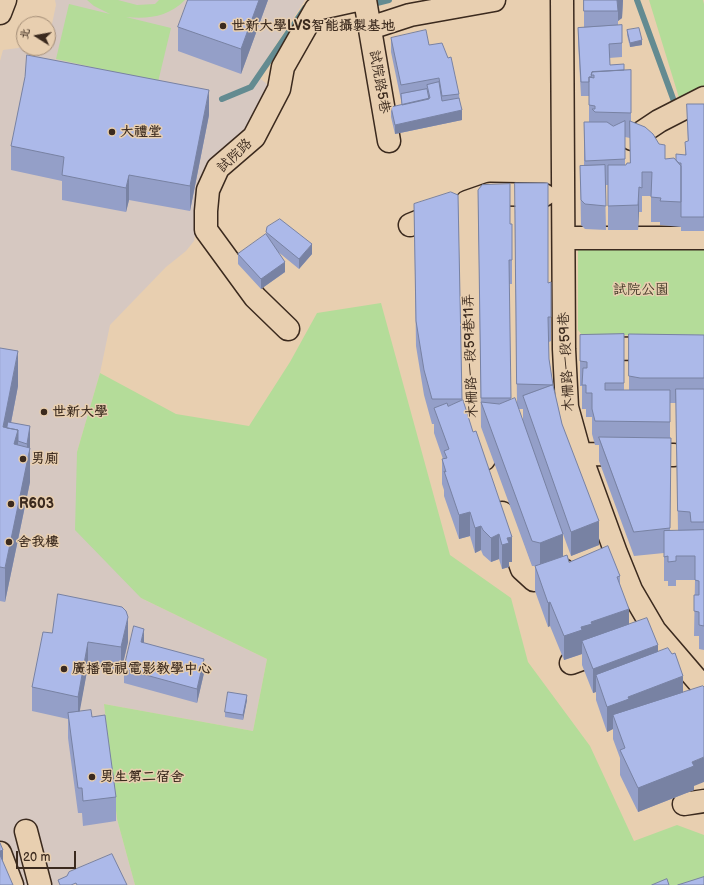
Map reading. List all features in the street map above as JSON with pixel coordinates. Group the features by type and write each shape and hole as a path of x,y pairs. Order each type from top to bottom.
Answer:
{"street":[{"path":"0,12 5,0"},
{"name":"試院路","path":"288,329 255,297 206,230 208,190 218,168 254,137 279,89 283,67 316,9 357,0"},
{"name":"試院路5巷","path":"365,0 389,141"},
{"path":"370,28 410,15 494,0"},
{"name":"木柵路一段59巷","path":"562,0 563,196 565,238 564,349 567,407 580,454 631,590 655,631 701,700"},
{"path":"632,139 659,121 702,104"},
{"path":"410,225 490,194 563,196"},
{"name":"木柵路一段59巷11弄","path":"467,202 472,423 489,474"},
{"path":"565,238 704,238"},
{"path":"564,349 704,348"},
{"path":"580,454 674,454"},
{"path":"497,496 522,569 534,580 616,553"},
{"path":"571,663 655,631"},
{"path":"26,831 40,885"},
{"path":"0,854 12,885"}],"shaded area":[{"name":"世新大學","path":"55,0 305,0 256,75 268,85 266,102 257,120 205,172 194,241 186,251 166,267 110,325 100,373 77,452 141,598 267,659 253,731 104,704 117,819 135,885 0,885 0,61 3,50 16,48 16,56 56,56 56,16 54,16 56,5"}],"green space":[{"path":"87,0 118,0 137,5 155,4 159,0 185,0 179,6 158,16 143,18 126,17 171,28 158,82 56,59 69,4 110,14 94,6"},
{"path":"649,0 703,0 704,90 680,101"},
{"name":"試院公園","path":"580,246 704,247 704,335 582,335 578,330 578,250"},
{"path":"381,303 450,555 511,598 528,662 590,746 634,841 677,825 704,835 704,885 135,885 117,819 104,704 253,731 267,659 141,598 75,530 77,452 100,373 176,414 249,426 290,362 317,313"}],"building":[{"path":"188,0 259,0 241,49 178,27"},
{"path":"584,0 617,0 618,11 584,11"},
{"path":"622,25 622,43 609,44 610,65 624,64 624,70 592,72 591,77 589,77 589,82 581,82 578,28"},
{"path":"639,28 642,40 630,43 627,30"},
{"path":"426,30 429,45 442,43 448,58 451,57 459,94 442,96 439,78 401,85 391,38"},
{"name":"大禮堂","path":"27,56 32,56 209,90 190,186 129,175 126,188 62,175 64,157 11,146 25,77"},
{"path":"631,70 631,113 595,112 592,109 595,109 595,106 589,105 589,77 594,78 594,75 591,75 592,72"},
{"path":"439,82 442,101 459,98 462,110 395,125 391,107 430,98 427,85"},
{"path":"427,89 429,99 402,105 401,94"},
{"path":"687,104 704,104 704,217 681,217 681,163 676,160 676,154 686,155 685,142 688,141"},
{"path":"625,121 625,159 585,161 584,122 607,122 613,126"},
{"path":"630,121 645,127 653,134 659,144 665,145 665,159 674,158 681,166 681,202 660,201 661,198 651,197 652,172 642,172 642,188 639,187 638,205 608,206 608,165 626,165 627,163 630,163"},
{"path":"605,165 606,206 585,204 581,200 580,166"},
{"path":"515,183 548,183 548,283 551,282 551,317 548,317 549,359 553,385 517,384"},
{"path":"510,184 510,224 512,224 512,260 509,260 511,398 481,398 478,190 482,185"},
{"path":"451,192 458,195 462,399 432,399 424,370 416,321 414,204"},
{"path":"280,219 312,244 299,259 266,232 267,227"},
{"path":"266,234 285,262 261,279 238,254"},
{"path":"624,334 624,383 605,383 605,390 670,390 670,422 595,421 592,409 592,393 586,393 586,385 582,385 583,368 587,368 587,362 580,361 580,335"},
{"path":"629,334 704,335 704,378 640,378 629,376"},
{"name":"舍我樓","path":"0,348 18,351 3,427 18,430 14,444 30,448 5,568 0,567"},
{"path":"553,385 562,424 599,521 571,532 523,396"},
{"path":"676,389 704,389 704,522 691,522 690,512 678,511"},
{"path":"515,398 563,534 540,543 532,541 481,402 499,404"},
{"path":"463,400 473,432 476,431 512,537 507,538 509,543 502,545 499,534 491,538 481,526 475,528 470,512 459,515 444,471 446,472 442,459 447,458 444,451 449,449 434,408 447,403 448,406"},
{"path":"8,422 30,426 27,444 18,441 18,430 7,428"},
{"path":"599,437 671,438 670,528 634,532"},
{"path":"704,530 704,626 699,625 699,612 694,611 694,595 699,595 699,581 695,580 695,556 676,556 676,561 668,562 668,556 664,557 664,531"},
{"path":"608,546 620,576 617,577 629,609 591,622 592,624 581,627 582,630 564,636 550,602 548,603 535,566 567,555 569,562"},
{"path":"58,594 122,607 126,611 128,617 121,647 88,642 78,697 32,687 43,632 52,633"},
{"path":"647,618 658,645 593,669 582,641"},
{"path":"134,626 144,629 141,642 204,659 197,689 124,669"},
{"path":"668,648 672,654 675,653 683,676 628,697 629,699 607,707 596,675"},
{"path":"703,686 704,757 692,762 694,766 638,788 620,750 625,748 613,715"},
{"path":"228,692 247,695 243,715 225,712"},
{"name":"男生第二宿舍","path":"91,710 92,717 105,715 116,797 83,801 82,788 78,788 68,713"},
{"path":"0,843 3,850 0,851"},
{"path":"112,854 127,885 77,885 76,883 71,885 60,885 58,880 67,876 69,872"},
{"path":"0,855 13,885 0,885"},
{"path":"704,877 704,885 678,885"},
{"path":"667,879 669,885 652,885"}],"waterway":[{"path":"373,4 389,0"},
{"path":"637,0 675,104"},
{"path":"222,99 251,87 305,8"}],"place":[{"name":"世新大學LVS智能攝製基地","path":"223,26"},
{"name":"大禮堂","path":"112,132"},
{"name":"世新大學","path":"44,412"},
{"name":"男廁","path":"23,459"},
{"name":"R603","path":"11,504"},
{"name":"舍我樓","path":"9,542"},
{"name":"廣播電視電影教學中心","path":"64,669"},
{"name":"男生第二宿舍","path":"92,777"}]}
